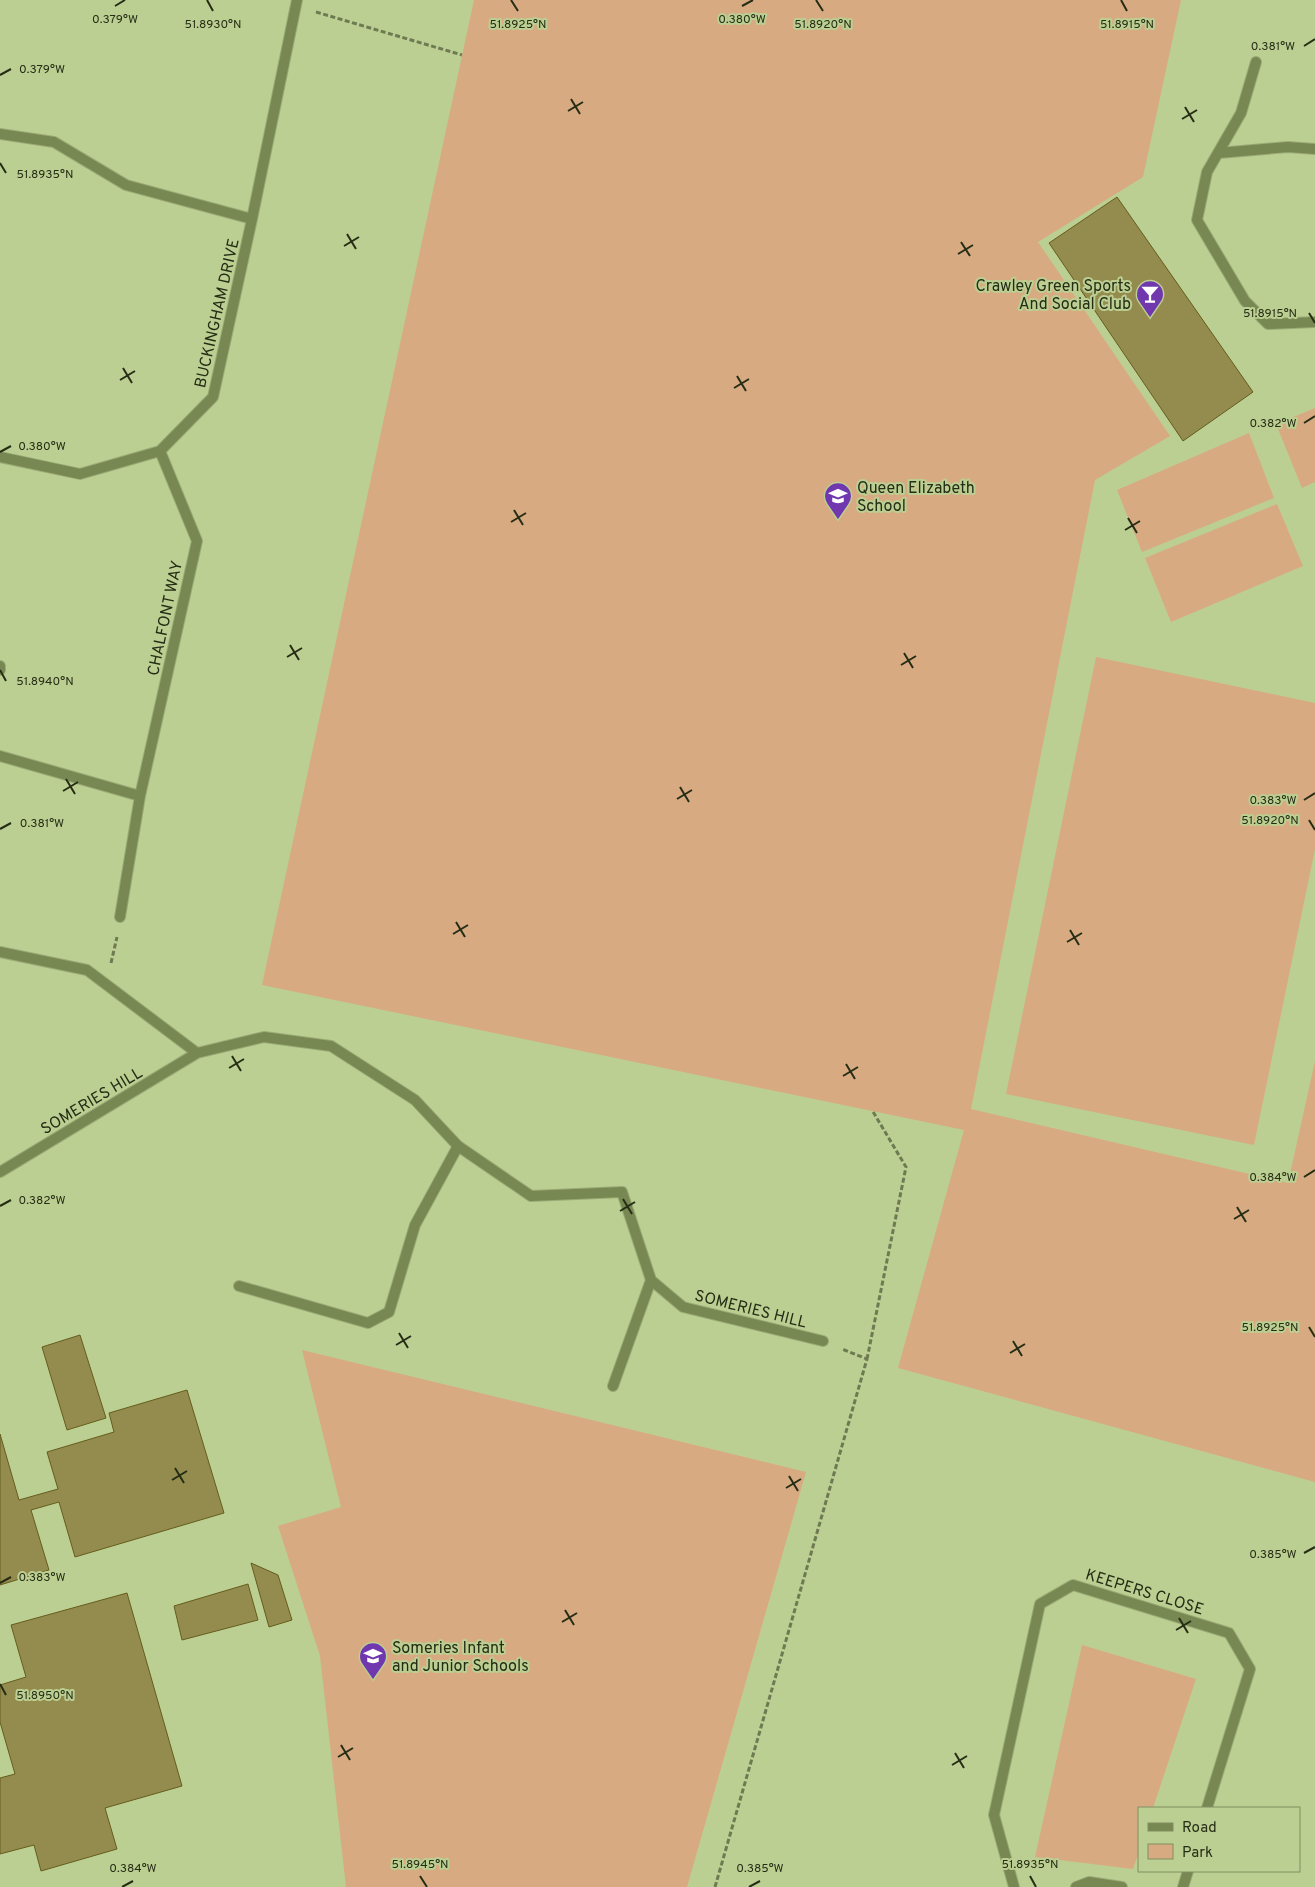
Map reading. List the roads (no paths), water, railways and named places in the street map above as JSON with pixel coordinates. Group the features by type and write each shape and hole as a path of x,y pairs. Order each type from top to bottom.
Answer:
{"street":[{"name":"BUCKINGHAM DRIVE","path":"0,457 80,474 160,451 213,397 297,3"},
{"path":"1256,62 1241,113 1208,172 1197,220 1245,301 1268,324 1315,322"},
{"path":"0,134 54,142 126,185 252,218"},
{"path":"1218,152 1288,147 1315,149"},
{"name":"CHALFONT WAY","path":"120,917 140,796 197,541 160,451"},
{"path":"0,756 140,796"},
{"path":"0,952 87,970 197,1053"},
{"name":"SOMERIES HILL","path":"0,1172 197,1053 264,1036 331,1046 415,1100 458,1146 530,1196 622,1192 651,1280 683,1307 823,1342"},
{"path":"240,1286 368,1323 389,1312 415,1225 458,1146"},
{"path":"613,1386 651,1280"},
{"name":"KEEPERS CLOSE","path":"1014,1887 994,1815 1040,1604 1073,1585 1229,1632 1250,1669 1207,1807"},
{"path":"1183,1887 1188,1872"},
{"path":"1076,1887 1089,1882 1122,1887"}],"place":[{"name":"Crawley Green Sports And Social Club","path":"1150,318"},
{"name":"Queen Elizabeth School","path":"838,520"},
{"name":"Someries Infant and Junior Schools","path":"373,1680"}]}
